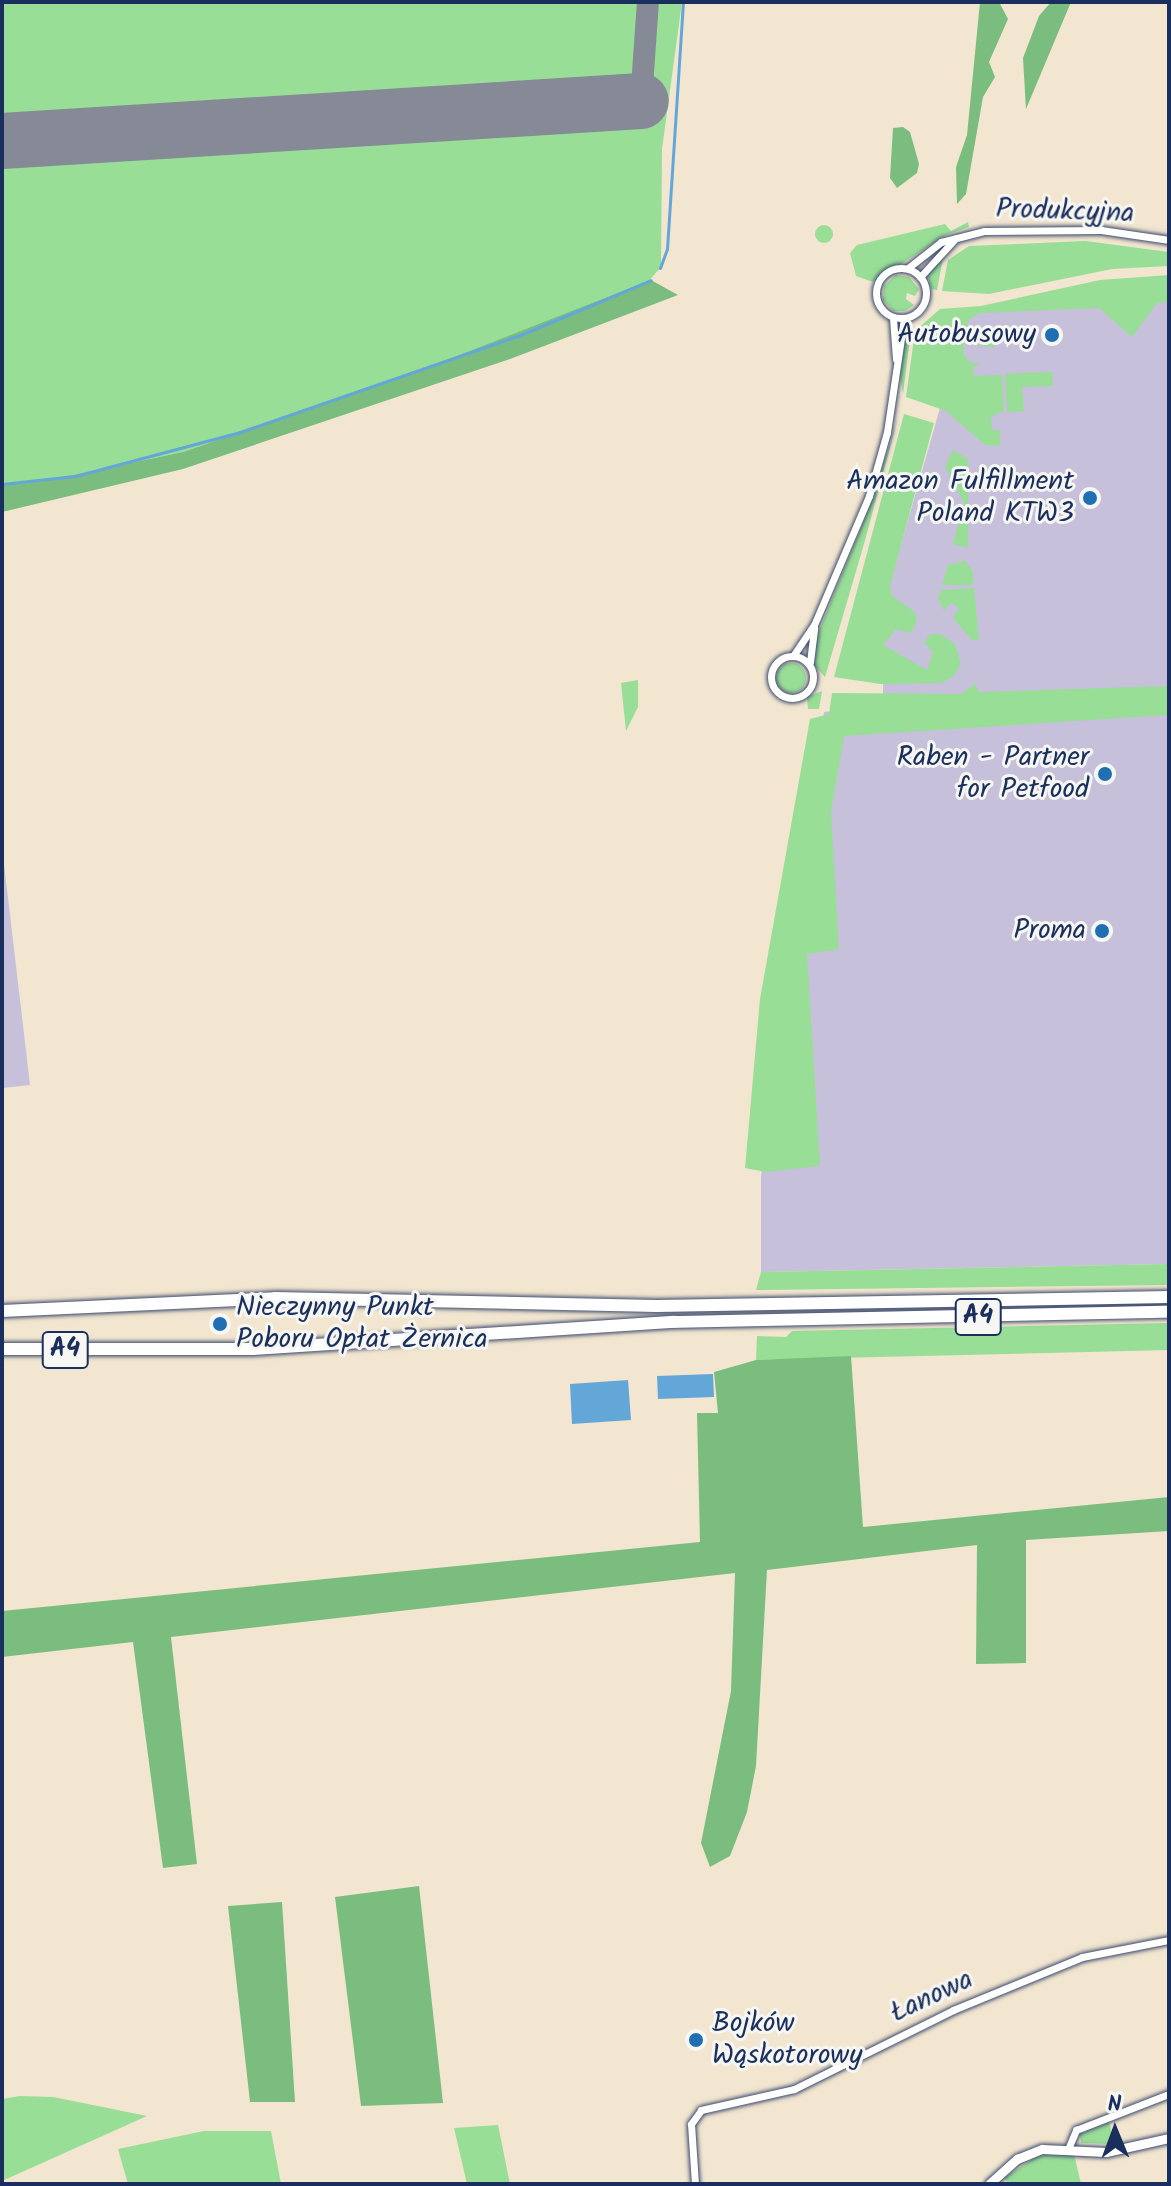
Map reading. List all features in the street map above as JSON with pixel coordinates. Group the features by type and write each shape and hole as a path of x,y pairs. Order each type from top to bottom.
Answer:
{"highway":[{"name":"A4","path":"2,1311 275,1298 734,1306 1169,1297"},
{"name":"A4","path":"2,1349 253,1349 513,1330 1169,1312"}],"street":[{"name":"Produkcyjna","path":"908,268 930,248 959,236 1057,228 1169,240"},
{"name":"Produkcyjna","path":"920,277 935,255 959,236"},
{"path":"893,318 904,318 924,302 920,277 908,268 889,270 877,282 875,299 893,318 897,362"},
{"path":"814,625 811,666 814,681 808,691 793,699 782,695 772,681 773,669 793,656 814,625 880,463 904,318"},
{"path":"793,656 811,666"},
{"name":"Łanowa","path":"695,2184 691,2124 701,2110 794,2089 953,2010 1082,1957 1169,1940"},
{"path":"1068,2149 1076,2130 1169,2094"},
{"path":"989,2184 1017,2159 1042,2149 1106,2152 1169,2138"}],"shaded area":[{"path":"1169,298 1169,1264 761,1272 761,1176 824,712 883,704 883,671 866,667 968,310"},
{"path":"2,847 30,1085 2,1088"}],"green space":[{"path":"2,2 682,2 662,149 661,267 647,283 426,368 183,452 44,481 2,484"},
{"path":"980,2 999,2 1008,19 989,62 995,77 983,97 966,194 957,204 956,167 967,135"},
{"path":"1051,2 1071,2 1026,109 1023,58 1039,16"},
{"path":"903,127 910,132 919,164 917,173 897,188 890,178 893,128"},
{"path":"968,222 969,227 946,235 873,282 856,276 850,253 857,245 945,224 951,231"},
{"path":"820,225 828,225 833,234 831,241 820,243 815,238 815,230"},
{"path":"1086,241 1169,252 1169,266 1112,269 989,294 942,291 948,260 969,246"},
{"path":"955,244 943,258 937,290 931,289 927,272"},
{"path":"896,275 909,277 919,289 915,296 907,293 906,299 914,305 905,311 893,311 883,300 884,286"},
{"path":"1169,275 1169,302 1157,303 1132,337 1099,308 981,313 968,320 963,352 969,362 980,364 973,367 974,376 1002,375 1004,411 991,416 992,430 1000,430 1000,446 985,445 946,411 906,397 915,331 940,309 981,306 1100,280"},
{"path":"651,280 678,295 510,359 183,469 2,512 2,484 44,481 183,452 426,368"},
{"path":"983,327 996,343 994,347 984,347 984,334 977,334 979,347 972,343 972,331"},
{"path":"904,338 910,339 903,394 900,376"},
{"path":"1052,372 1053,386 1022,387 1024,411 1007,412 1005,374"},
{"path":"904,414 934,423 890,586 892,596 915,612 917,623 910,633 896,629 883,645 927,670 933,652 924,643 930,634 941,634 955,644 961,664 953,677 940,683 880,684 834,677"},
{"path":"898,418 825,677 811,662 813,646 868,511"},
{"path":"953,450 968,459 968,548 953,544 964,503 945,466"},
{"path":"965,561 973,571 973,585 942,585 948,565"},
{"path":"974,588 979,640 972,640 953,618 959,608 951,602 944,611 938,598 941,590"},
{"path":"791,663 801,668 806,678 801,688 791,693 781,688 776,678 781,668"},
{"path":"638,680 638,707 626,731 621,683"},
{"path":"975,684 979,692 1169,686 1169,709 1167,715 844,736 831,812 839,949 807,954 820,1166 765,1172 745,1168 760,999 810,719 829,714 832,693 961,694"},
{"path":"822,691 819,709 808,709 807,697"},
{"path":"1169,1264 1169,1285 756,1290 761,1272"},
{"path":"1169,1323 1169,1350 756,1360 757,1336 786,1337 792,1331"},
{"path":"851,1356 863,1527 1169,1497 1169,1531 1026,1540 1026,1663 976,1664 977,1545 767,1570 756,1766 747,1812 730,1856 710,1867 701,1843 731,1691 735,1573 171,1637 197,1864 163,1868 133,1642 2,1657 2,1611 700,1542 697,1413 718,1413 714,1372 756,1360"},
{"path":"419,1886 443,2103 361,2106 335,1897"},
{"path":"282,1902 295,2102 250,2102 228,1906"},
{"path":"53,2097 147,2116 2,2181 2,2099"},
{"path":"1109,2122 1115,2144 1081,2143 1080,2134"},
{"path":"498,2125 510,2184 467,2184 454,2128"},
{"path":"204,2131 271,2131 281,2184 128,2184 118,2149"},
{"path":"1074,2154 1081,2184 1009,2184 1004,2178 1039,2155"}],"water":[{"path":"713,1374 714,1397 658,1399 657,1376"},
{"path":"628,1380 631,1420 572,1424 570,1384"}],"waterway":[{"path":"660,268 667,249 683,2"},
{"path":"2,484 75,476 240,432 518,336 651,280"}],"taxiway":[{"path":"641,101 648,2"}],"runway":[{"path":"2,141 641,101"}],"place":[{"name":"Autobusowy","path":"1052,335"},
{"name":"Amazon Fulfillment Poland KTW3","path":"1090,498"},
{"name":"Raben - Partner for Petfood","path":"1105,774"},
{"name":"Proma","path":"1102,931"},
{"name":"Nieczynny Punkt Poboru Opłat Żernica","path":"220,1324"},
{"name":"Bojków Wąskotorowy","path":"696,2040"}]}
